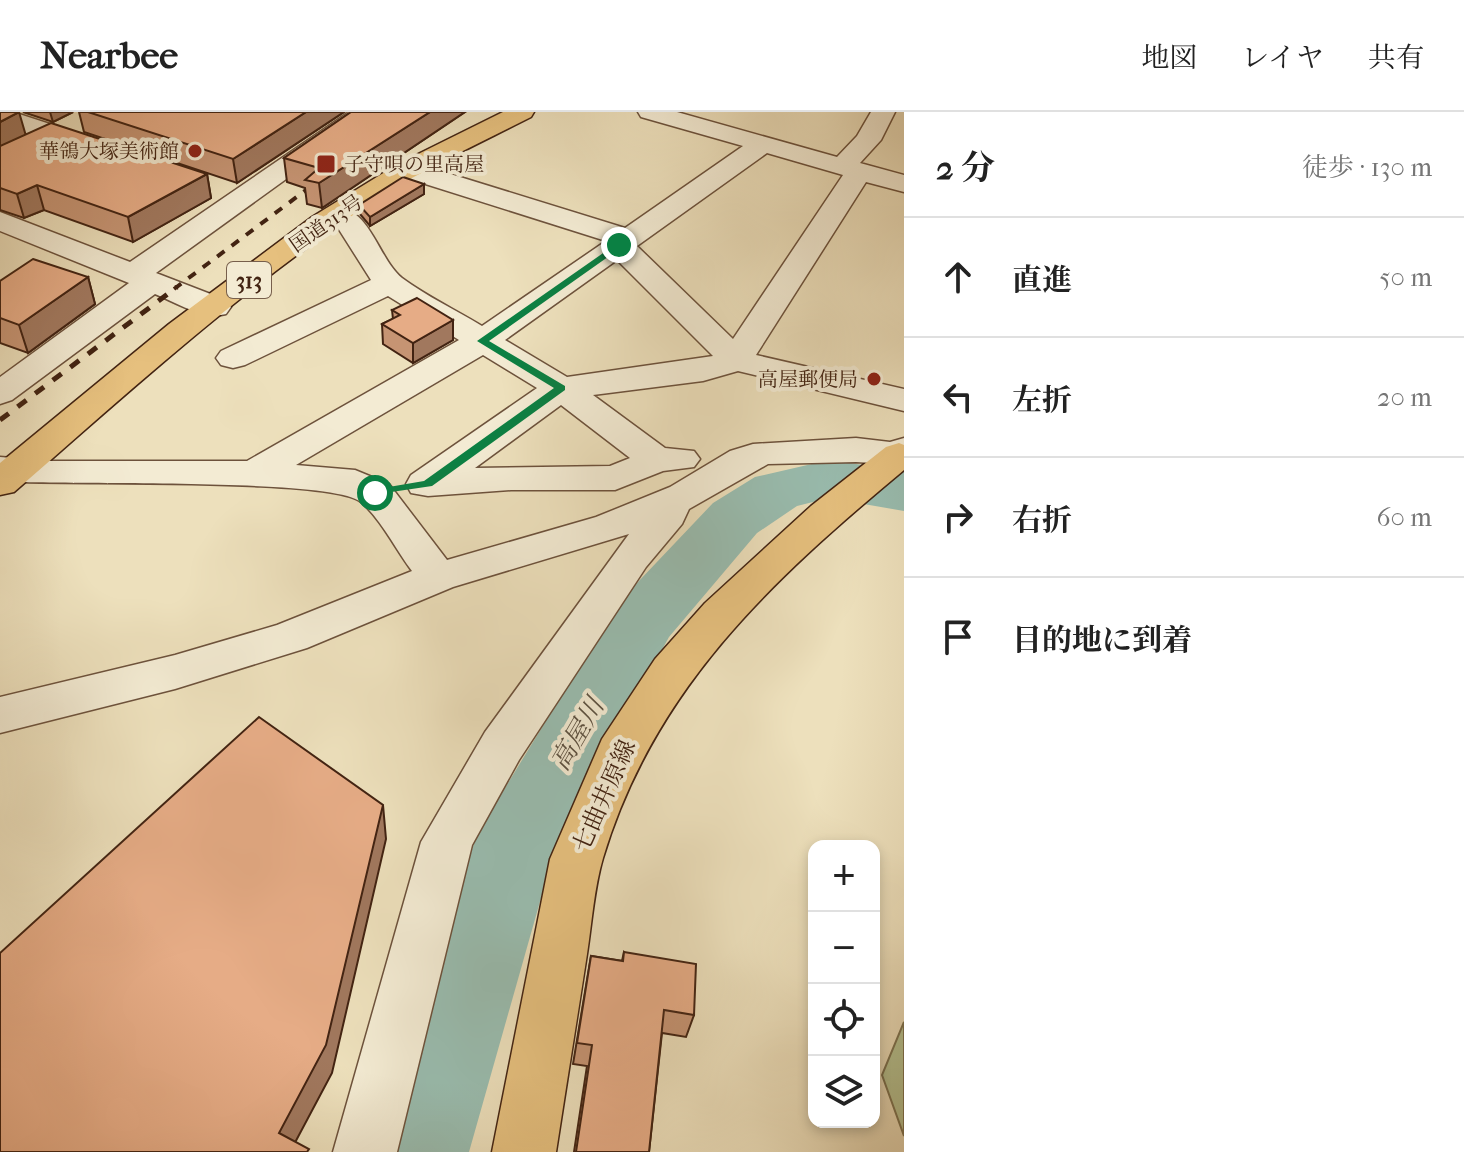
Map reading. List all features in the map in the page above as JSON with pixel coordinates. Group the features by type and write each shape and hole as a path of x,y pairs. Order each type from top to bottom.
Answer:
{"main road":[{"name":"国道313号","path":"4,475 336,215 409,170 522,112"},
{"name":"七曲井原線","path":"524,1152 576,859 619,753 671,671 710,625 825,515 900,456"}],"street":[{"path":"321,112 360,116"},
{"path":"650,112 904,184"},
{"path":"736,360 883,112"},
{"path":"0,116 112,154"},
{"path":"0,393 253,186 322,136 360,116"},
{"path":"27,149 87,118"},
{"path":"254,473 482,341 765,143"},
{"path":"409,170 623,242 736,360"},
{"path":"214,188 243,197"},
{"path":"336,215 349,222 389,283 561,388 664,480 668,515 631,557 502,746 447,842 365,1152"},
{"path":"8,233 142,278 215,307"},
{"path":"233,358 389,283"},
{"path":"428,484 561,388 703,371 736,360 904,400"},
{"path":"375,493 428,484 511,478 664,480 704,486 743,459 766,452 798,449 900,456"},
{"path":"4,475 254,473 355,482 375,493 438,577"},
{"path":"0,715 242,653 291,637 438,577 569,540 664,480"}],"green space":[{"path":"904,1022 904,1136 882,1075"}],"building":[{"path":"0,112 19,112 0,122"},
{"path":"88,112 306,112 233,159"},
{"path":"351,112 430,112 319,183 305,180 319,168 284,158"},
{"path":"51,123 207,174 128,217 37,185 17,194 0,188 0,146"},
{"path":"403,177 424,184 370,217 359,205"},
{"path":"33,259 88,277 19,325 0,318 0,281"},
{"path":"417,298 453,320 413,343 382,324 400,315 392,310"},
{"path":"259,717 383,805 326,1045 279,1133 309,1149 307,1152 0,1152 0,953"},
{"path":"624,952 696,964 694,1015 664,1010 649,1152 576,1152 592,1045 577,1043 591,956 623,961"}],"waterway":[{"name":"高屋川","path":"419,1152 519,832 643,621 735,518 777,491 829,479 904,491"}],"railway":[{"path":"174,289 322,178"},
{"path":"0,420 177,287"}],"place":[{"name":"華鴒大塚美術館","path":"195,151"},
{"name":"子守唄の里高屋","path":"326,164"},
{"name":"高屋郵便局","path":"874,379"}],"route":[{"path":"375,493 428,484 561,388 482,341 619,245"}]}
